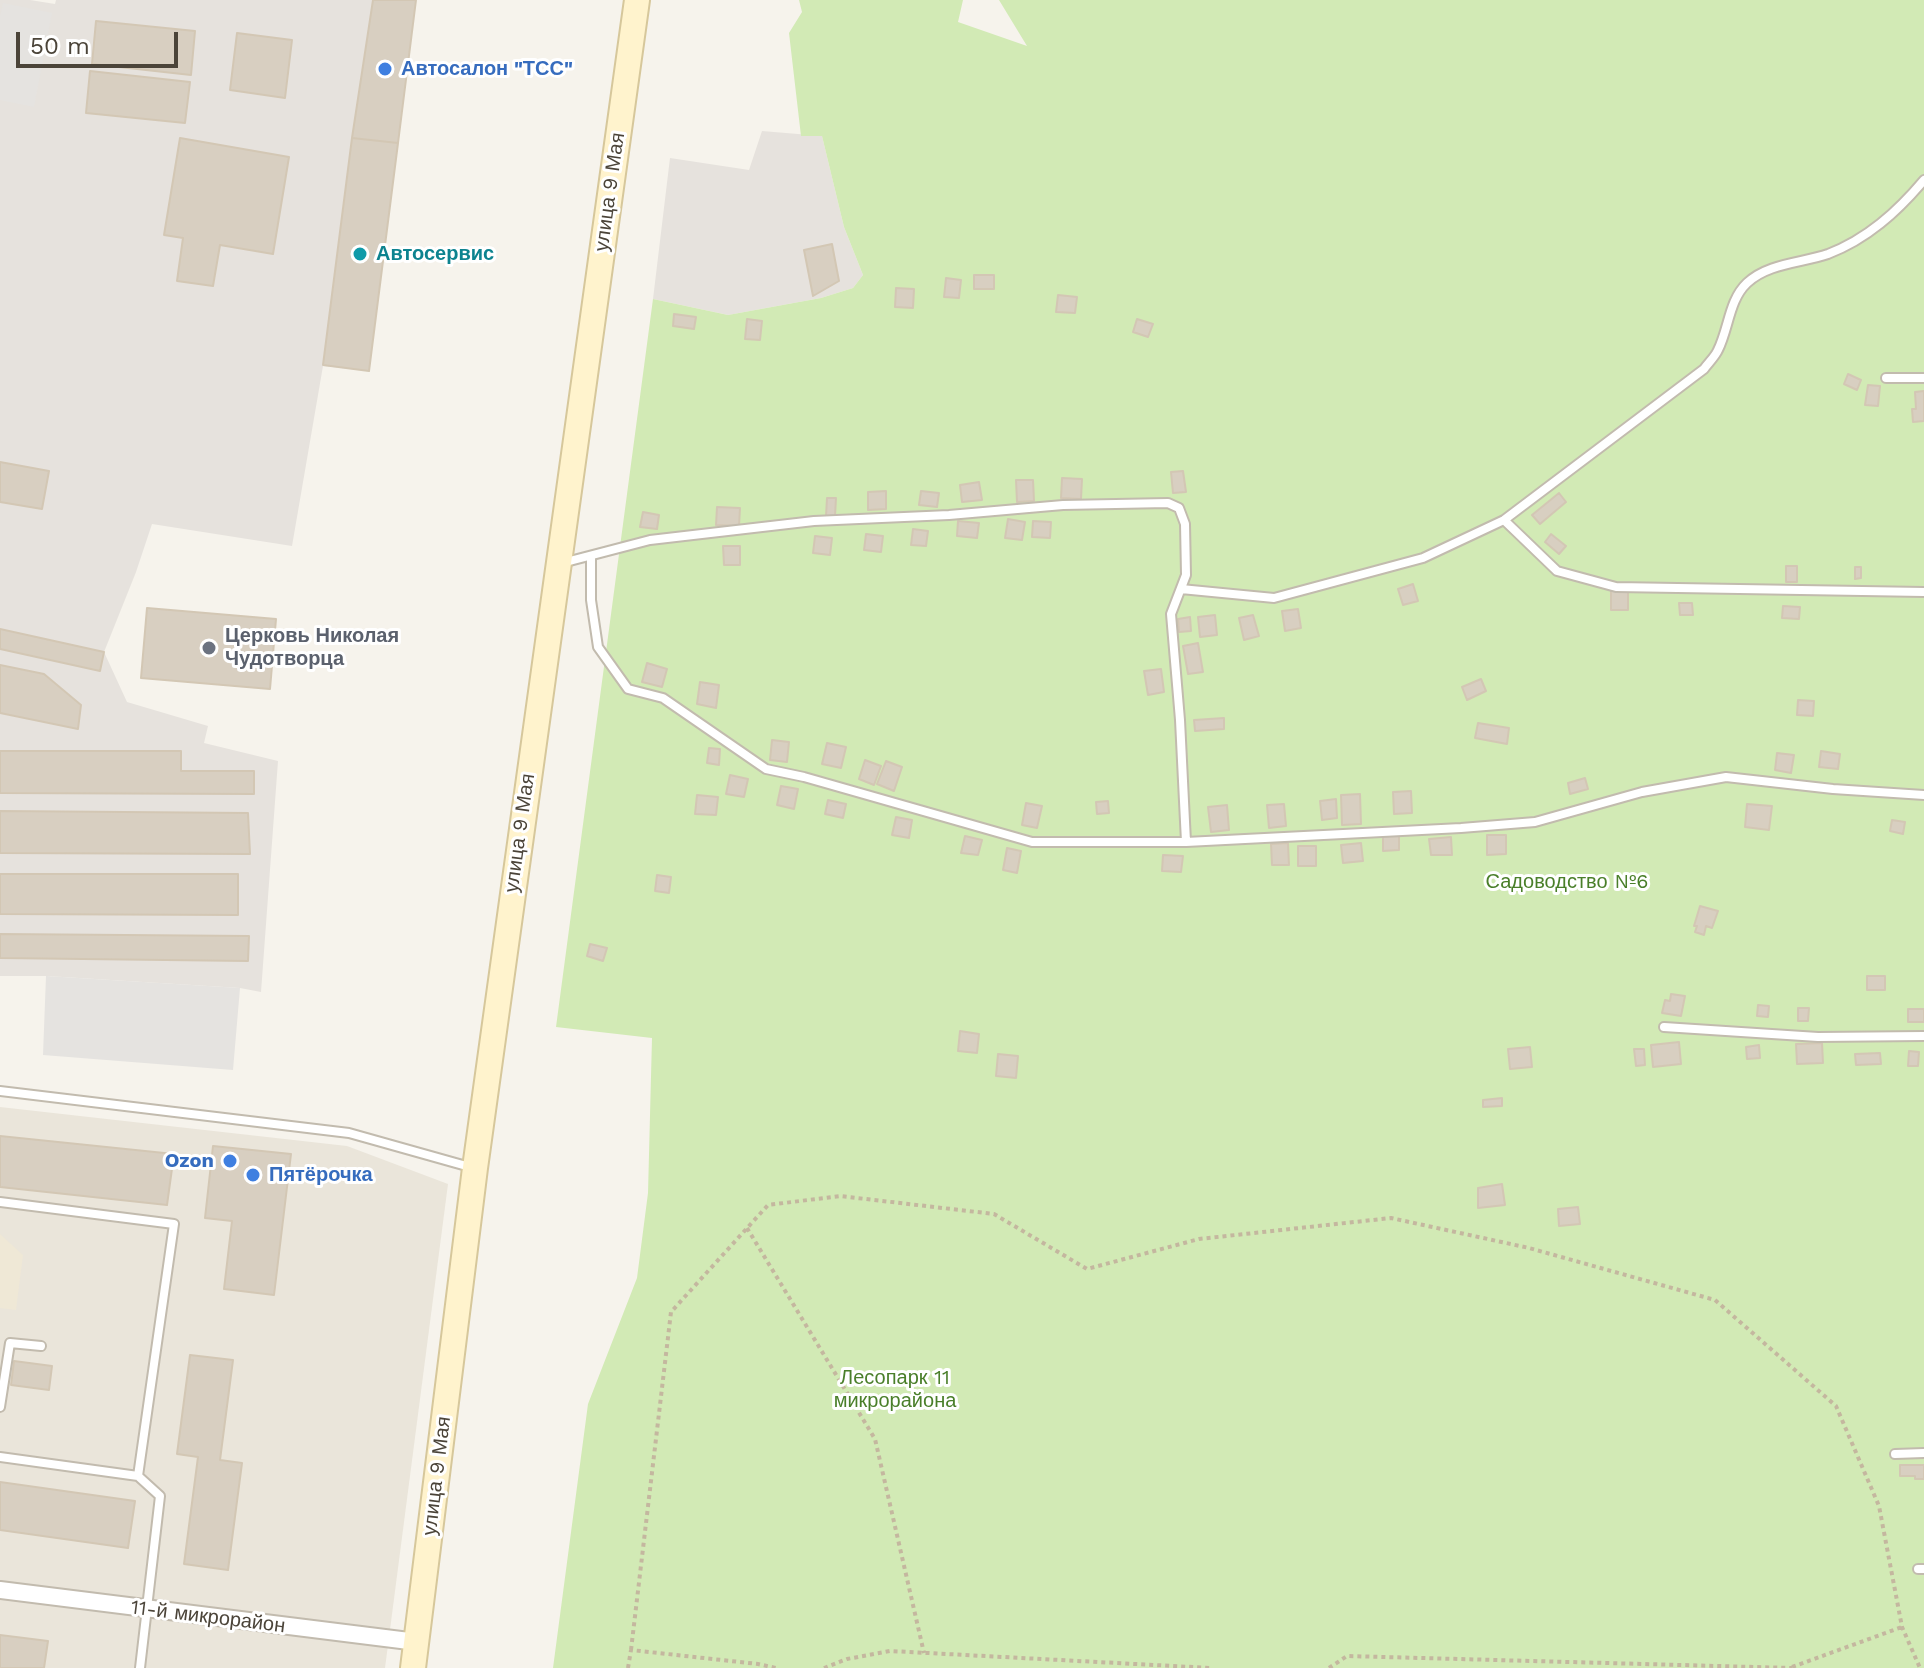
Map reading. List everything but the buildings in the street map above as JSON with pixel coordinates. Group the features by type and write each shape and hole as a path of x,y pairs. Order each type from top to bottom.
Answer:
{"main road":[{"name":"улица 9 Мая","path":"413,1668 475,1168 637,0"}],"street":[{"name":"11-й микрорайон","path":"0,1590 417,1642"}],"lane":[{"path":"1181,589 1274,598 1423,558 1504,520 1704,369 1718,351 1732,305 1748,282 1772,268 1826,254 1860,240 1902,206 1924,180"},
{"path":"1886,378 1924,378"},
{"path":"557,564 650,540 814,521 949,515 1063,505 1168,503 1179,508 1185,524 1186,575 1171,614 1186,842"},
{"path":"1504,520 1557,571 1616,587 1924,592"},
{"path":"591,557 591,600 598,647 628,689 663,698 766,769 1032,842 1186,842 1535,822 1642,792 1726,777 1924,795"},
{"path":"1664,1027 1818,1037 1924,1036"},
{"path":"0,1091 349,1133 475,1168"},
{"path":"0,1202 174,1224 138,1476"},
{"path":"0,1407 10,1343 41,1346"},
{"path":"1895,1454 1924,1453"},
{"path":"0,1457 138,1476 160,1496 140,1668"}],"path":[{"path":"628,1668 671,1312 768,1205 840,1196 994,1214 1087,1269 1199,1239 1391,1218 1529,1248 1715,1300 1836,1406 1879,1506 1902,1627 1920,1668"},
{"path":"747,1228 875,1439 924,1653"},
{"path":"1329,1668 1347,1656 1792,1668 1902,1627"},
{"path":"631,1650 776,1668"},
{"path":"824,1668 847,1659 890,1651 1211,1668"}],"shaded area":[{"path":"0,0 55,4 56,0 373,0 352,137 398,143 369,371 323,366 292,546 152,524 104,652 127,702 208,726 204,743 278,761 261,992 240,988 46,976 0,976"},
{"path":"3,3 52,13 34,107 0,100 0,16"},
{"path":"762,131 822,136 844,227 863,275 853,288 821,298 728,315 653,299 670,158 749,170"},
{"path":"46,976 240,988 233,1070 43,1055"},
{"path":"0,1107 347,1146 448,1184 385,1668 0,1668"},
{"path":"0,1234 23,1255 16,1310 0,1308"}],"green space":[{"path":"799,0 963,0 958,22 1027,46 999,0 1924,0 1924,1668 553,1668 588,1404 637,1278 648,1193 652,1038 556,1027 653,299 728,315 821,298 853,288 863,275 844,227 822,136 801,136 789,33 802,12"}],"place":[{"name":"Автосалон \"ТСС\"","path":"385,69"},
{"name":"Автосервис","path":"360,254"},
{"name":"Церковь Николая Чудотворца","path":"209,648"},
{"name":"Ozon","path":"230,1161"},
{"name":"Пятёрочка","path":"253,1175"}],"park label":[{"name":"Садоводство №6","path":"1567,882"},
{"name":"Лесопарк 11 микрорайона","path":"895,1390"}]}
